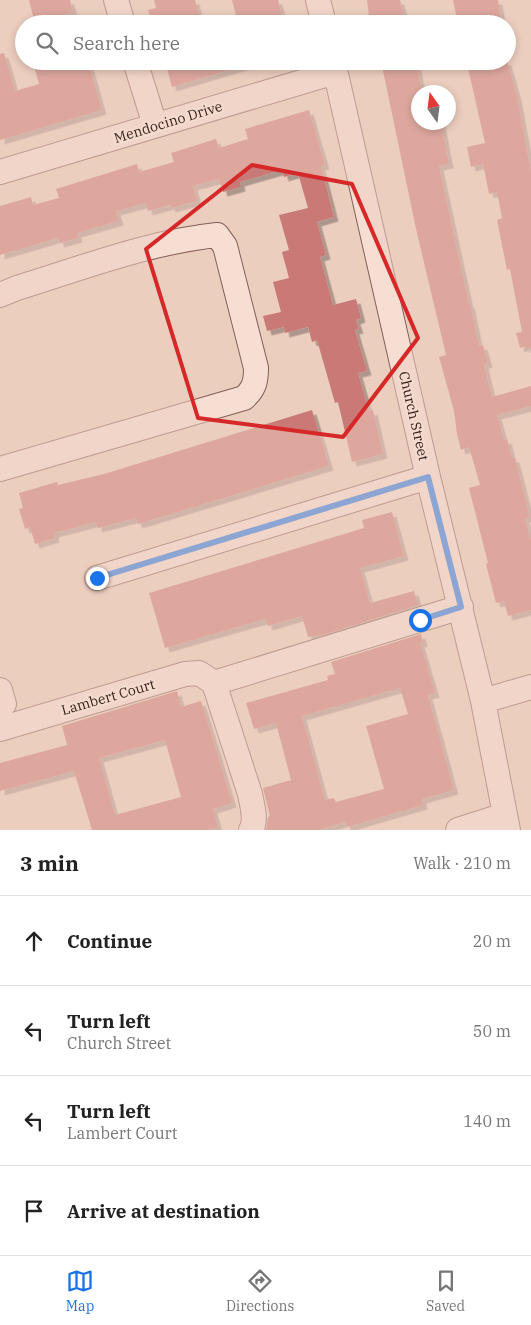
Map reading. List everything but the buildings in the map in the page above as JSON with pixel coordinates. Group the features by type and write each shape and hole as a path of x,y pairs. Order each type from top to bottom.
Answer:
{"street":[{"path":"116,0 121,15"},
{"path":"318,0 322,15"},
{"path":"138,70 155,125"},
{"name":"Mendocino Drive","path":"0,172 155,125 325,70"},
{"name":"Church Street","path":"335,70 428,477 483,701 507,823"},
{"path":"0,296 17,288 132,253 192,237 217,235 225,246 256,368 256,378 253,390 244,398 0,469"},
{"path":"97,578 428,477"},
{"path":"251,830 253,825 253,809 250,794 214,683 461,607"},
{"name":"Lambert Court","path":"0,729 185,674 199,674 214,683"},
{"path":"483,701 531,687"},
{"path":"0,690 4,704 0,705"},
{"path":"458,830 507,823"}],"highlighted area":[{"path":"252,165 352,184 418,338 343,437 198,418 146,249"}],"route":[{"path":"97,578 428,477 461,607 420,620"}]}
